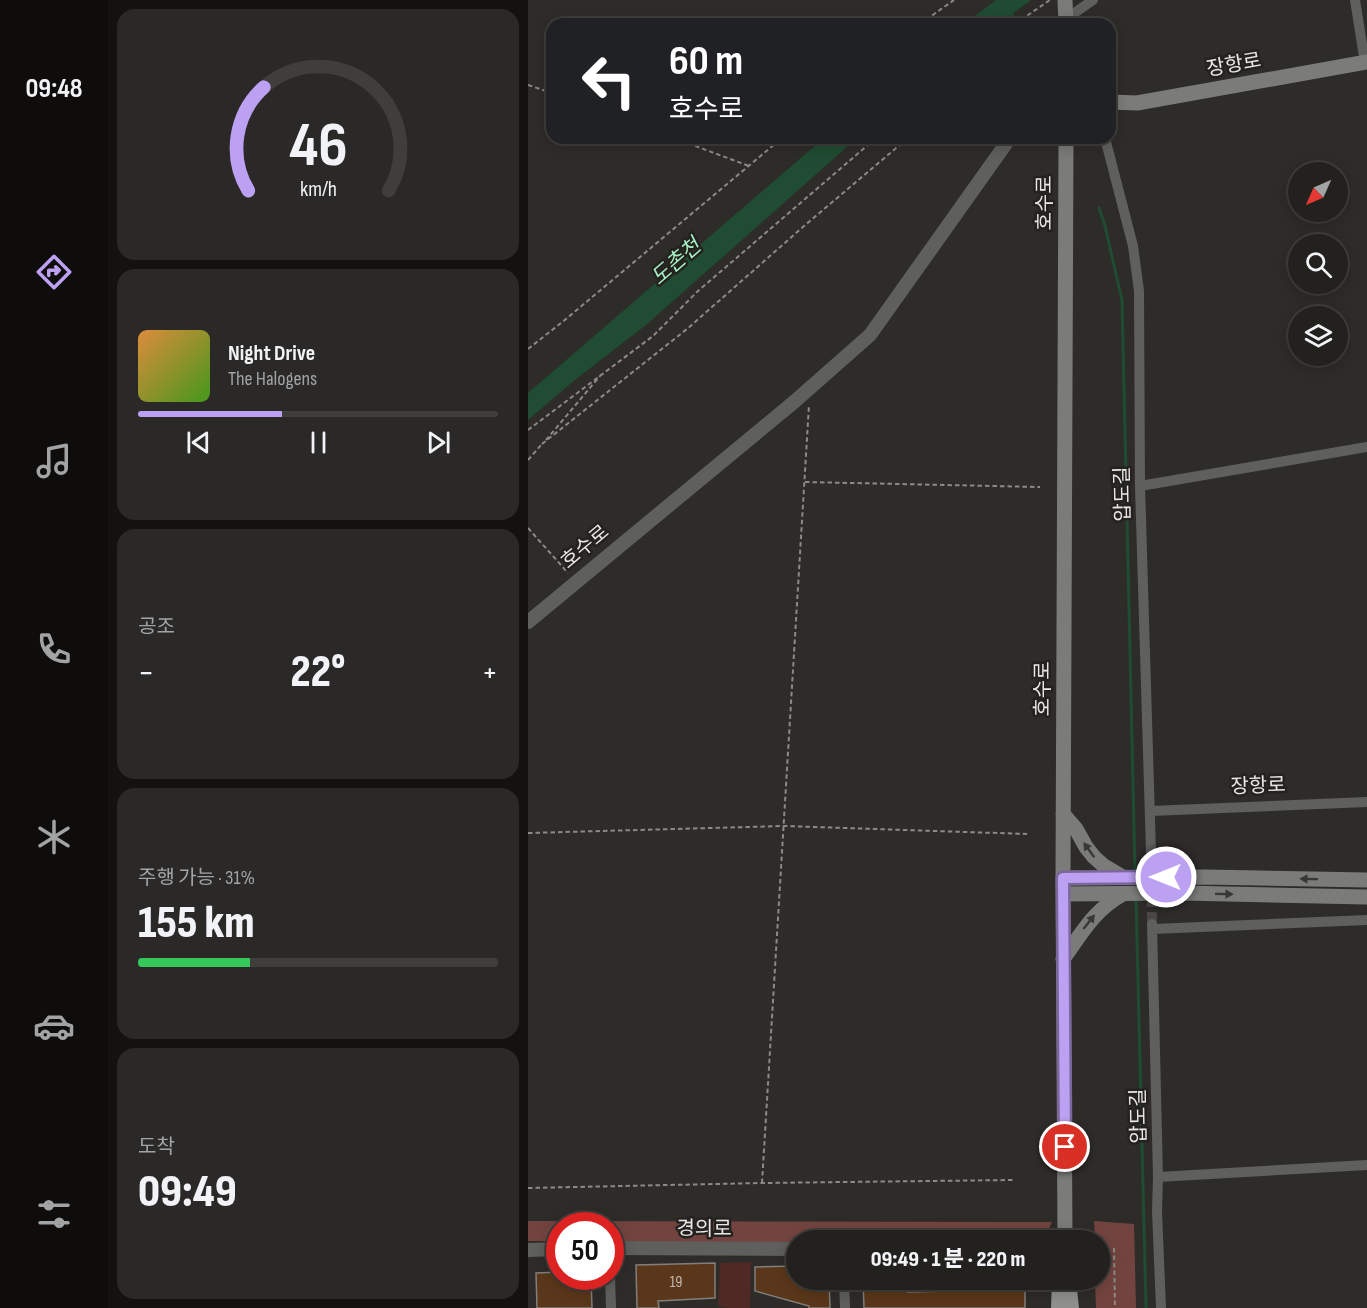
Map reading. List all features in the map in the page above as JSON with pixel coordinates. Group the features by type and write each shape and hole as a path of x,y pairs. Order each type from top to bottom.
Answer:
{"main road":[{"name":"장항로","path":"1116,102 1137,103 1366,63"},
{"name":"호수로","path":"1065,1230 1063,814 1066,144"},
{"path":"1063,814 1094,857 1104,866 1132,877"},
{"path":"1063,886 1132,877 1367,880"},
{"path":"1063,886 1132,894 1367,897"},
{"path":"1063,959 1094,916 1112,900 1132,894"},
{"path":"1059,1308 1060,1290"},
{"path":"1069,1290 1071,1308"}],"street":[{"path":"1066,14 1093,0"},
{"name":"장항로","path":"1355,0 1366,63"},
{"name":"호수로","path":"528,622 870,335 1006,144"},
{"name":"압도길","path":"1107,144 1133,246 1139,291 1140,486 1151,852"},
{"path":"1140,486 1367,447"},
{"name":"장항로","path":"1151,812 1367,802"},
{"name":"압도길","path":"1161,1308 1152,926 1367,921"},
{"path":"1158,1177 1367,1165"},
{"name":"경의로","path":"624,1248 786,1250"},
{"path":"528,1250 546,1249"},
{"path":"610,1290 611,1308"},
{"path":"844,1290 844,1308"}],"path":[{"path":"928,18 954,0"},
{"path":"1024,18 1050,0"},
{"path":"528,85 546,91"},
{"path":"690,144 749,166"},
{"path":"528,349 775,144"},
{"path":"528,430 653,336 698,291 869,144"},
{"path":"542,444 687,329 901,144"},
{"path":"528,460 603,372"},
{"path":"762,1183 810,387"},
{"path":"805,482 1040,488"},
{"path":"528,528 576,582"},
{"path":"528,833 784,826 1028,834"},
{"path":"528,1188 1013,1180"},
{"path":"1114,1248 1116,1308"}],"shaded area":[{"path":"996,0 1031,0 1006,18 972,18"},
{"path":"817,144 850,144 646,325 576,379 528,420 528,393"},
{"path":"528,1221 546,1221 546,1241 528,1241"},
{"path":"624,1221 1052,1222 1048,1230 786,1230 786,1244 624,1242"},
{"path":"1094,1221 1134,1224 1136,1308 1096,1308 1095,1290 1110,1290 1110,1230 1094,1230"},
{"path":"751,1262 750,1308 718,1306 720,1263"}],"building":[{"path":"715,1263 715,1298 658,1301 659,1308 637,1308 636,1265"},
{"path":"786,1266 786,1290 829,1290 830,1308 809,1308 809,1306 755,1291 755,1267"},
{"path":"536,1273 546,1273 546,1290 591,1290 592,1308 537,1308"},
{"path":"863,1290 908,1290 908,1292 1025,1290 1025,1308 864,1308"}],"waterway":[{"path":"1010,10 1014,18"},
{"path":"1099,208 1122,300 1135,871"},
{"path":"1136,899 1146,1308"}],"tunnel":[{"path":"1151,852 1152,924"}],"route":[{"path":"1065,1147 1063,878 1166,877"}],"water label":[{"name":"도촌천","path":"676,262"}]}
